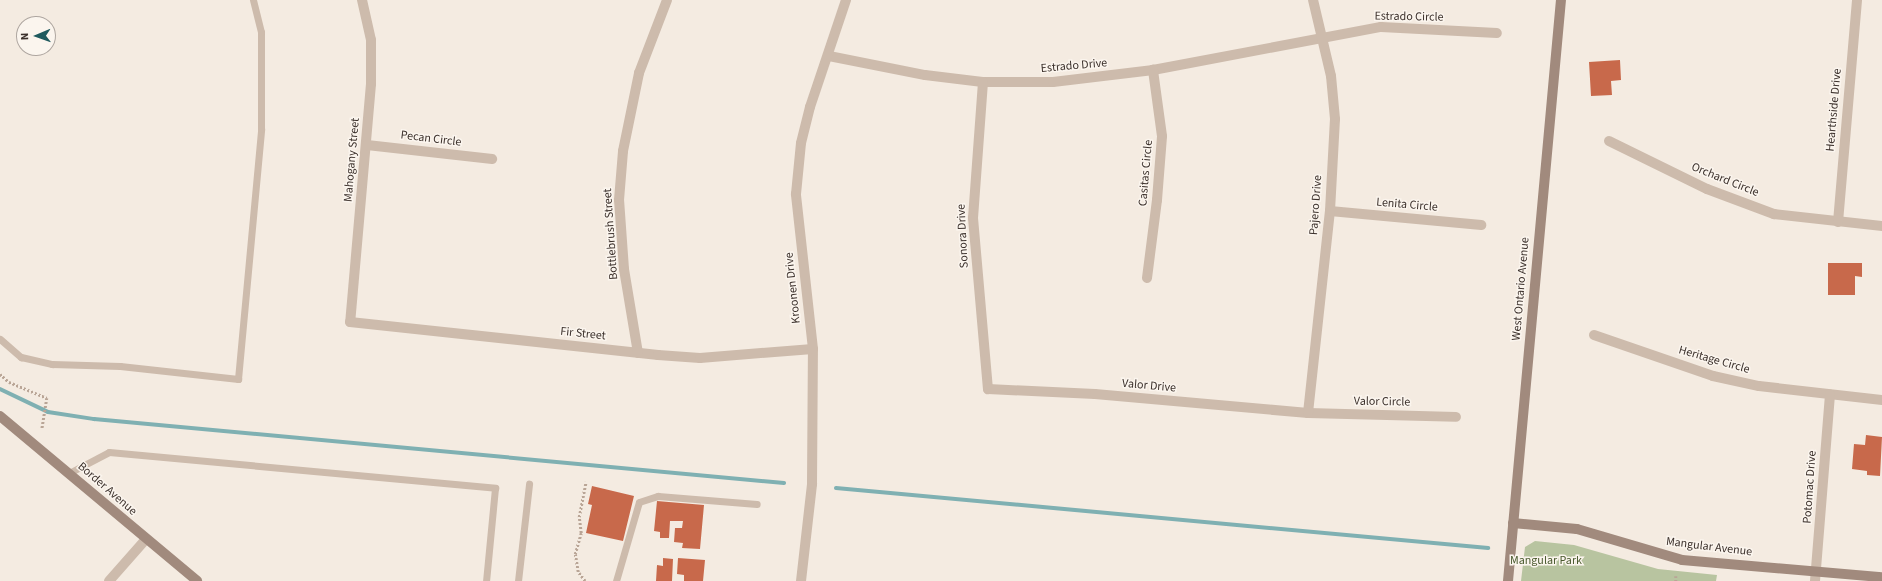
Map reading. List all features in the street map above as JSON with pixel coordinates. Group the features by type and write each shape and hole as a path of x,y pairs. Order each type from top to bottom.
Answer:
{"street":[{"name":"Mahogany Street","path":"350,322 367,145 371,40 362,0"},
{"name":"Bottlebrush Street","path":"638,353 624,269 620,215 623,151 639,73 667,0"},
{"name":"Kroonen Drive","path":"801,581 812,484 813,349 796,194 801,143 810,107 829,56 846,0"},
{"name":"Pajero Drive","path":"1308,414 1330,211 1335,119 1331,76 1313,0"},
{"name":"West Ontario Avenue","path":"1508,581 1561,0"},
{"name":"Hearthside Drive","path":"1838,222 1857,0"},
{"name":"Estrado Circle","path":"1321,37 1381,26 1497,33"},
{"name":"Estrado Drive","path":"829,56 925,75 983,82 1053,82 1153,70 1321,37"},
{"name":"Casitas Circle","path":"1146,278 1158,200 1162,136 1153,70"},
{"name":"Sonora Drive","path":"983,82 973,218 988,389"},
{"name":"Orchard Circle","path":"1608,141 1707,189 1774,214 1882,226"},
{"name":"Pecan Circle","path":"367,145 492,159"},
{"name":"Lenita Circle","path":"1330,211 1481,225"},
{"name":"Fir Street","path":"350,322 638,353 700,358 813,349"},
{"name":"Heritage Circle","path":"1594,335 1713,376 1759,386 1882,400"},
{"name":"Valor Drive","path":"988,389 1095,394 1308,414"},
{"name":"Potomac Drive","path":"1815,576 1830,395"},
{"name":"Valor Circle","path":"1308,414 1456,417"},
{"name":"Border Avenue","path":"0,416 197,581"},
{"name":"Mangular Avenue","path":"1513,523 1578,529 1682,560 1815,576 1882,577"},
{"path":"109,581 146,539"}],"lane":[{"path":"0,339 21,357 52,364 120,366 238,379 260,137 262,32 253,0"},
{"path":"69,473 109,452 495,488 486,581"},
{"path":"518,581 529,484"},
{"path":"616,581 639,502 658,496 757,504"}],"path":[{"path":"0,374 9,382 47,398 42,416 42,429"},
{"path":"585,581 576,568 575,554 581,534 579,517 586,482"},
{"path":"1676,576 1676,581"}],"green space":[{"name":"Mangular Park","path":"1535,541 1574,545 1658,569 1717,575 1716,581 1521,581 1525,547"}],"building":[{"path":"1620,60 1621,80 1611,81 1612,95 1591,96 1589,62"},
{"path":"1828,263 1862,263 1862,277 1855,276 1855,295 1828,295"},
{"path":"1866,435 1882,437 1880,476 1867,475 1867,471 1852,469 1854,444 1865,445"},
{"path":"592,486 634,496 623,541 586,533 592,505 588,504"},
{"path":"657,501 704,505 700,549 682,548 683,543 674,542 675,528 682,528 683,521 670,521 669,538 660,538 660,532 654,531"},
{"path":"663,558 673,559 672,581 656,581 657,565 663,566"},
{"path":"678,558 705,560 703,581 684,581 684,575 677,574"}],"waterway":[{"path":"0,389 48,412 94,419 784,483"},
{"path":"836,488 1488,548"}]}
